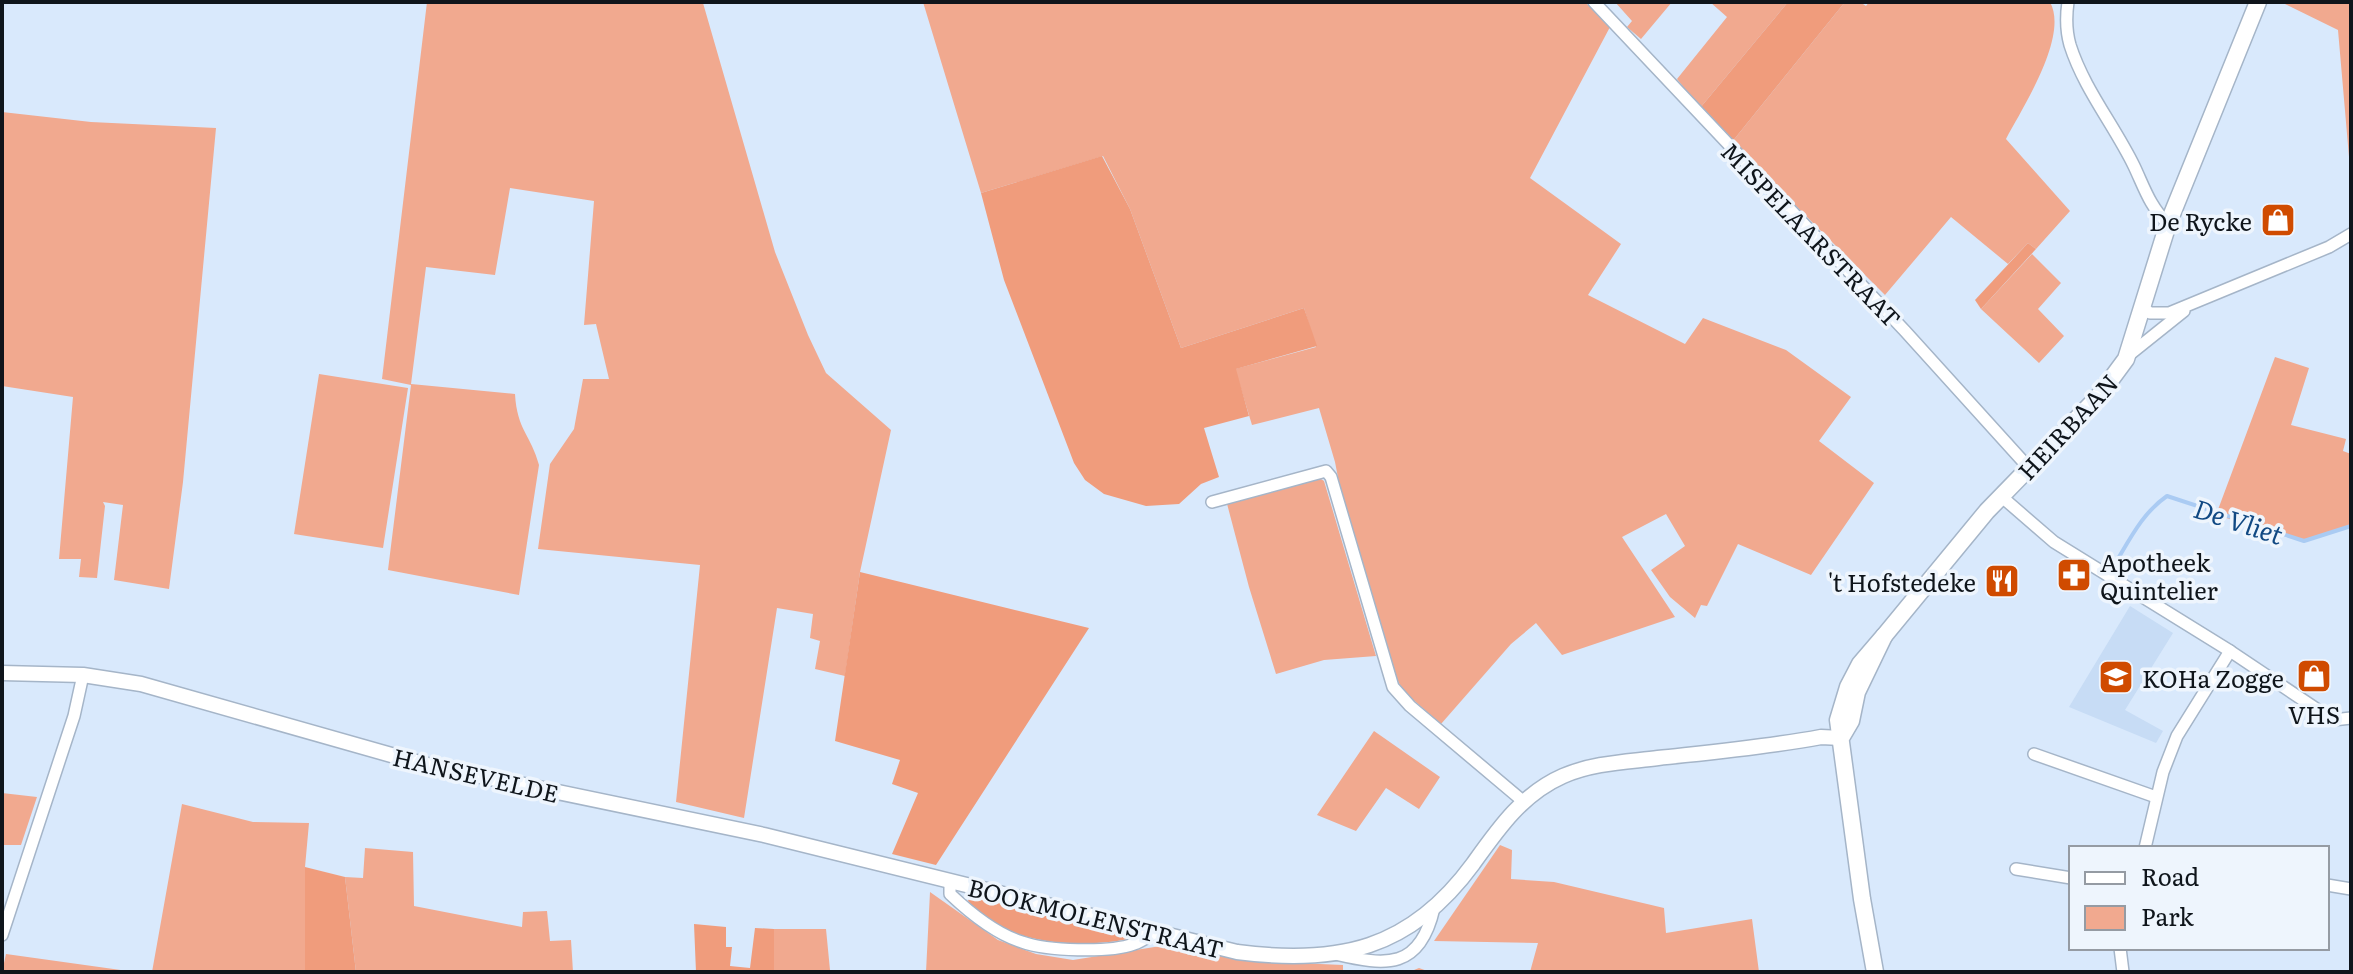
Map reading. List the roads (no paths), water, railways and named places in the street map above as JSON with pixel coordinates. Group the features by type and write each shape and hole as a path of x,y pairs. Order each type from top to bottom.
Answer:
{"main road":[{"name":"HEIRBAAN","path":"1875,972 1841,738 1851,721 1857,692 1884,636 1987,511 2117,374 2127,356 2168,224 2258,2"}],"street":[{"name":"MISPELAARSTRAAT","path":"1594,2 1905,331 2029,468"},
{"path":"2068,2 2069,43 2134,165 2147,198 2168,224"},
{"path":"2142,307 2150,313 2169,313 2329,247 2351,234"},
{"path":"2127,356 2194,303"},
{"path":"1212,502 1326,471 1331,477 1393,687 1410,706 1524,802"},
{"path":"2002,497 2054,542 2230,651 2333,720 2351,718"},
{"path":"2145,846 2156,797 2177,736 2230,651"},
{"name":"HANSEVELDE","path":"2,673 83,675 141,684 475,777 764,835 950,881"},
{"path":"2,935 74,716 83,675"},
{"name":"BOOKMOLENSTRAAT","path":"950,881 1237,952 1275,957 1316,957 1359,949 1400,931 1434,908 1448,897 1499,827 1546,785 1590,767 1821,737 1841,738"},
{"path":"2034,754 2156,797"},
{"path":"2016,869 2069,878"},
{"path":"950,881 950,894 963,906 1022,943 1078,950 1133,945 1156,932"},
{"path":"2329,885 2351,889"},
{"path":"1334,954 1378,962 1399,960 1418,946 1431,922 1434,908"},
{"path":"2120,950 2123,972"}],"waterway":[{"name":"De Vliet","path":"2113,567 2143,519 2167,496 2304,541 2351,526"}],"place":[{"name":"De Rycke","path":"2278,220"},
{"name":"Apotheek Quintelier","path":"2074,575"},
{"name":"'t Hofstedeke","path":"2002,581"},
{"name":"VHS","path":"2314,676"},
{"name":"KOHa Zogge","path":"2116,677"}]}
